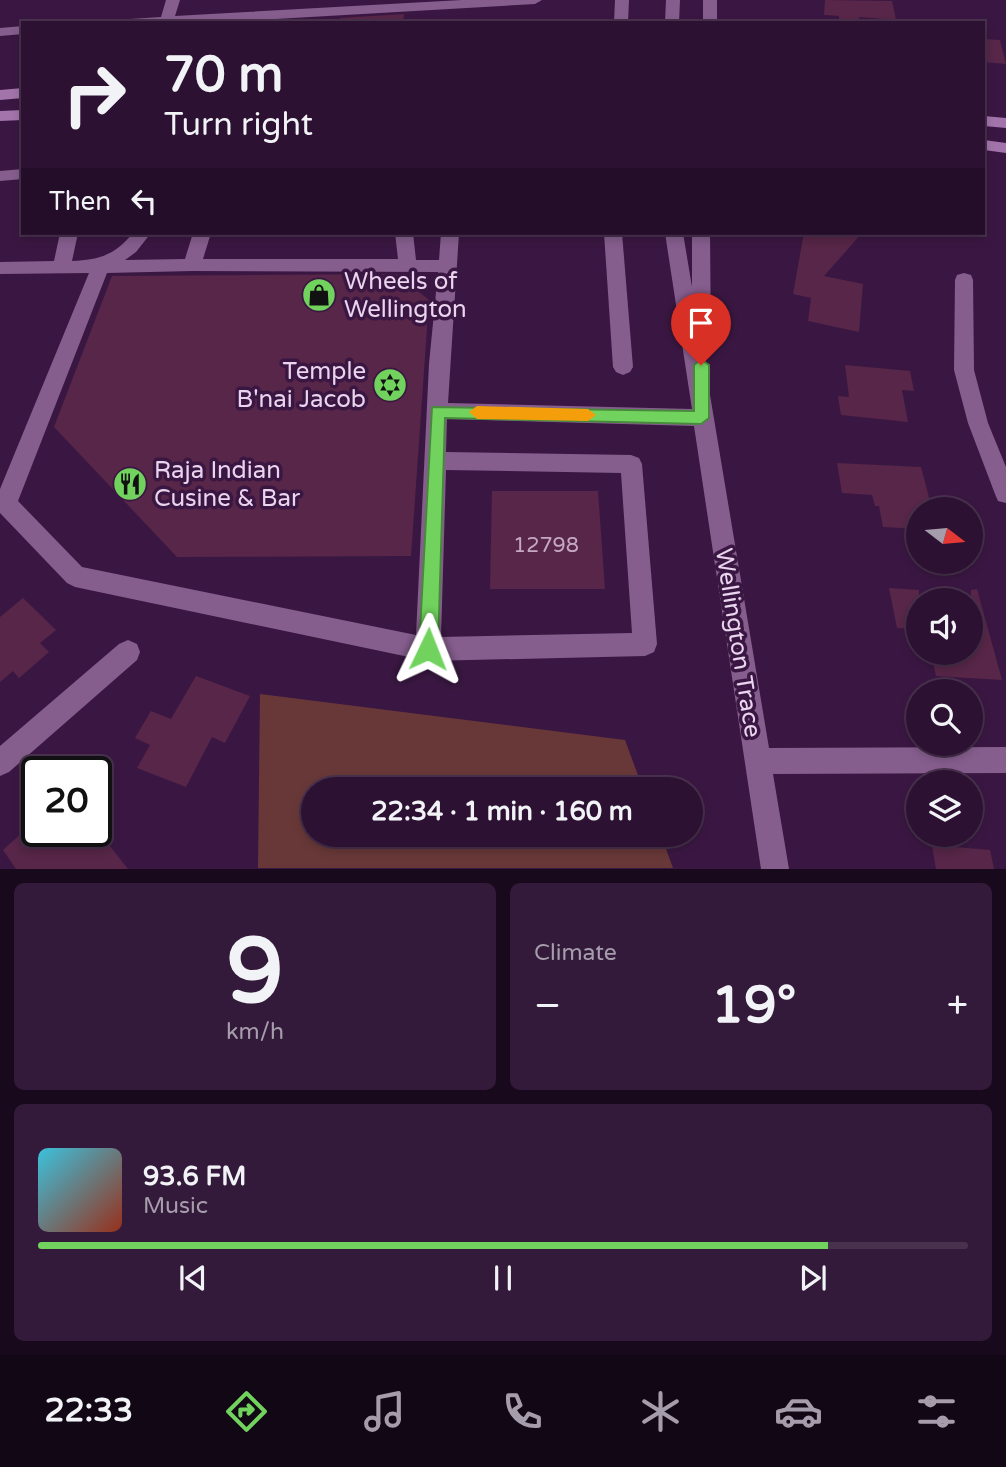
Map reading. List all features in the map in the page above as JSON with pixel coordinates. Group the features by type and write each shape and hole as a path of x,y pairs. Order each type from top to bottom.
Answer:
{"main road":[{"path":"0,95 21,93"},
{"path":"0,116 21,115"},
{"path":"985,121 1006,123"},
{"path":"985,145 1006,148"}],"street":[{"path":"173,0 165,21 228,17 308,18 535,0"},
{"path":"228,17 230,0"},
{"path":"621,21 622,0"},
{"path":"672,21 673,0"},
{"path":"710,0 710,21"},
{"path":"464,5 467,21"},
{"path":"422,8 424,21"},
{"path":"0,32 21,30"},
{"path":"0,176 21,174"},
{"path":"62,265 69,235"},
{"path":"140,235 130,248 101,265 3,501 75,576 428,649 645,644 631,464 435,461"},
{"path":"192,265 201,235"},
{"path":"404,235 408,266"},
{"path":"428,649 437,411 450,235"},
{"path":"613,235 623,367"},
{"name":"Wellington Trace","path":"674,235 701,418 775,869"},
{"name":"Wellington Trace","path":"701,235 701,418"},
{"path":"0,268 62,265 447,266"},
{"path":"964,280 962,346 967,382 978,423 1006,494"},
{"path":"437,411 701,418"},
{"path":"0,763 128,652"},
{"path":"757,761 1006,760"}],"shaded area":[{"path":"260,694 625,740 639,777 301,777 301,847 665,847 673,868 258,868"}],"building":[{"path":"825,0 892,1 896,20 859,17 860,21 839,21 839,16 824,15"},
{"path":"404,14 403,21 340,21 340,18"},
{"path":"985,39 1000,40 1006,64 985,62"},
{"path":"806,235 860,235 824,276 863,284 859,332 808,321 811,298 793,294 803,238"},
{"path":"397,274 429,300 411,556 177,557 54,427 112,276"},
{"path":"845,365 910,371 914,391 902,390 908,422 841,415 838,396 849,397"},
{"path":"837,463 921,467 929,497 906,497 906,528 883,527 879,506 875,506 872,495 842,493"},
{"path":"492,491 598,491 605,589 490,589"},
{"path":"889,588 906,589 906,628 897,628"},
{"path":"23,598 56,630 40,643 49,652 19,678 13,671 0,682 0,617"},
{"path":"983,611 1002,680 936,676 934,665 983,665"},
{"path":"196,676 250,696 225,743 212,737 186,787 137,768 150,745 135,738 151,711 171,719"},
{"path":"21,834 21,847 111,847 128,869 16,869 3,850"},
{"path":"932,847 990,850 994,869 936,869"}],"slow traffic":[{"path":"477,412 588,415"}],"place":[{"name":"Wheels of Wellington","path":"319,295"},
{"name":"Temple B'nai Jacob","path":"390,385"},
{"name":"Raja Indian Cusine & Bar","path":"130,484"}],"route":[{"path":"428,649 437,411 701,418 701,365"}]}
